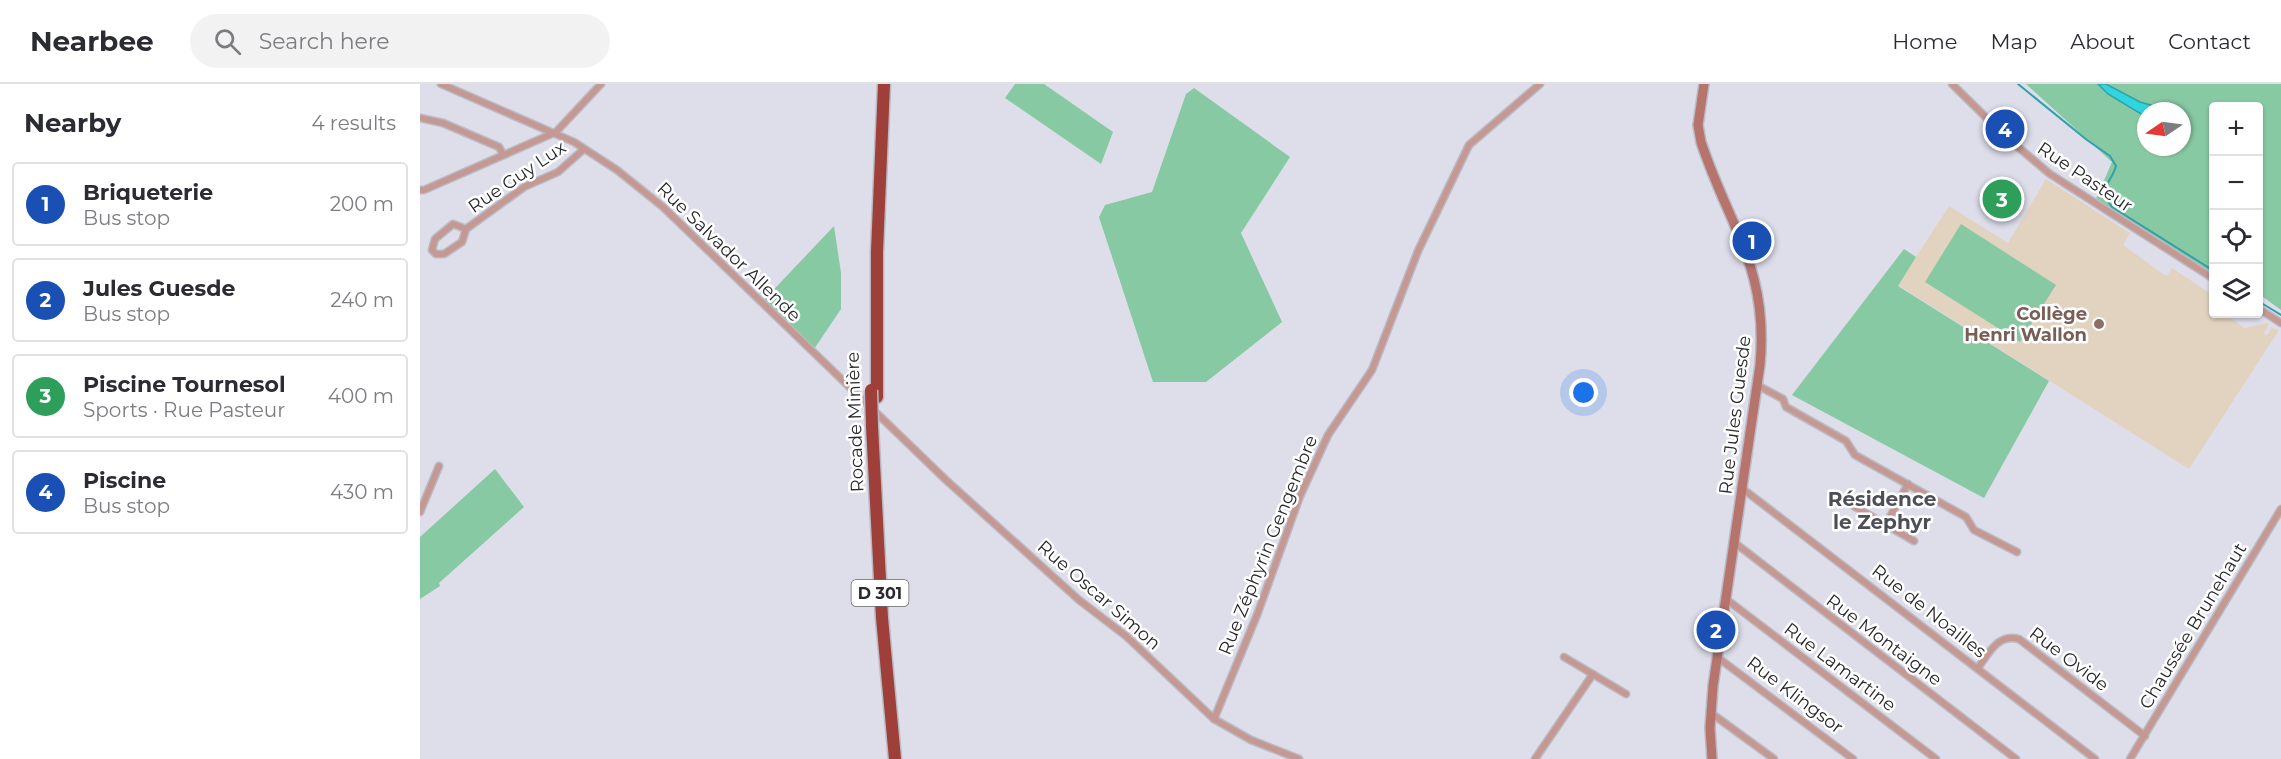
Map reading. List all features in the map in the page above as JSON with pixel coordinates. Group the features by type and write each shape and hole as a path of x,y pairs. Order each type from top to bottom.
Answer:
{"highway":[{"name":"Rocade Minière","path":"876,84 870,223 875,428 881,607 896,759"},
{"name":"Rocade Minière","path":"874,393 884,84"},
{"name":"Rocade Minière","path":"875,428 901,759"}],"main road":[{"name":"Rue Jules Guesde","path":"1704,84 1698,125 1701,142 1747,252 1757,286 1762,326 1757,385 1743,489 1717,657 1711,713 1712,759"}],"street":[{"name":"Rue Salvador Allende","path":"441,84 454,86 556,132 584,149 663,207 894,432"},
{"path":"420,190 556,132 601,84"},
{"name":"Rue Zéphyrin Gengembre","path":"1214,719 1257,615 1300,496 1328,435 1372,370 1418,250 1469,145 1540,84"},
{"name":"Rue Pasteur","path":"1952,84 2007,138 2050,174 2209,276"},
{"path":"420,118 443,123 499,147 503,154"},
{"name":"Rue Guy Lux","path":"466,229 453,224 435,239 432,250 436,254 444,254 462,242 466,229 525,187 558,172 584,149"},
{"path":"2263,311 2281,322"},
{"path":"1757,385 1783,399 1786,407 1846,441 1855,454 1966,517 1974,530 2017,552"},
{"name":"Rue Oscar Simon","path":"894,432 1079,600 1126,636 1214,719 1251,740 1299,759"},
{"path":"420,512 439,466"},
{"path":"1886,524 1908,484"},
{"name":"Rue de Noailles","path":"1743,489 2095,759"},
{"path":"1852,506 1914,540"},
{"name":"Chaussée Brunehaut","path":"2130,759 2281,509"},
{"name":"Rue Montaigne","path":"1735,543 2016,759"},
{"name":"Rue Lamartine","path":"1726,599 1936,759"},
{"name":"Rue Ovide","path":"1978,668 1998,641 2004,637 2019,639 2145,736"},
{"path":"1564,657 1626,694"},
{"name":"Rue Klingsor","path":"1717,657 1853,759"},
{"path":"1535,759 1593,674"},
{"path":"1711,713 1774,759"}],"shaded area":[{"name":"Collège Henri Wallon","path":"2046,179 2130,233 2123,245 2163,274 2167,276 2172,268 2209,292 2209,318 2231,318 2244,328 2267,323 2269,324 2264,333 2267,335 2272,328 2279,330 2189,469 1898,285 1949,206 2008,243"}],"green space":[{"path":"1015,84 1044,84 1113,132 1101,164 1005,98"},
{"path":"2026,84 2281,84 2281,310 2263,297 2263,102 2209,102 2209,271 2096,199 2112,162"},
{"path":"1194,88 1290,157 1241,233 1282,322 1206,382 1153,382 1099,217 1105,205 1152,192 1186,94"},
{"path":"1961,224 2056,285 2020,342 1925,282"},
{"path":"834,226 841,273 841,309 812,352 761,303"},
{"path":"1904,249 1916,257 1898,286 2049,381 1984,498 1792,395"},
{"path":"495,469 524,507 439,583 440,586 420,599 420,537"}],"water":[{"path":"2098,84 2106,84 2140,102 2137,102 2137,112 2108,94"}],"waterway":[{"path":"2018,84 2110,156 2116,166 2103,194 2112,207 2209,268"},
{"path":"2263,304 2281,315"}],"place":[{"name":"Piscine","path":"2005,129"},
{"name":"Piscine Tournesol","path":"2002,199"},
{"name":"Briqueterie","path":"1752,241"},
{"name":"Collège Henri Wallon","path":"2099,324"},
{"name":"Jules Guesde","path":"1716,630"}],"district":[{"name":"Résidence le Zephyr","path":"1882,510"}]}
